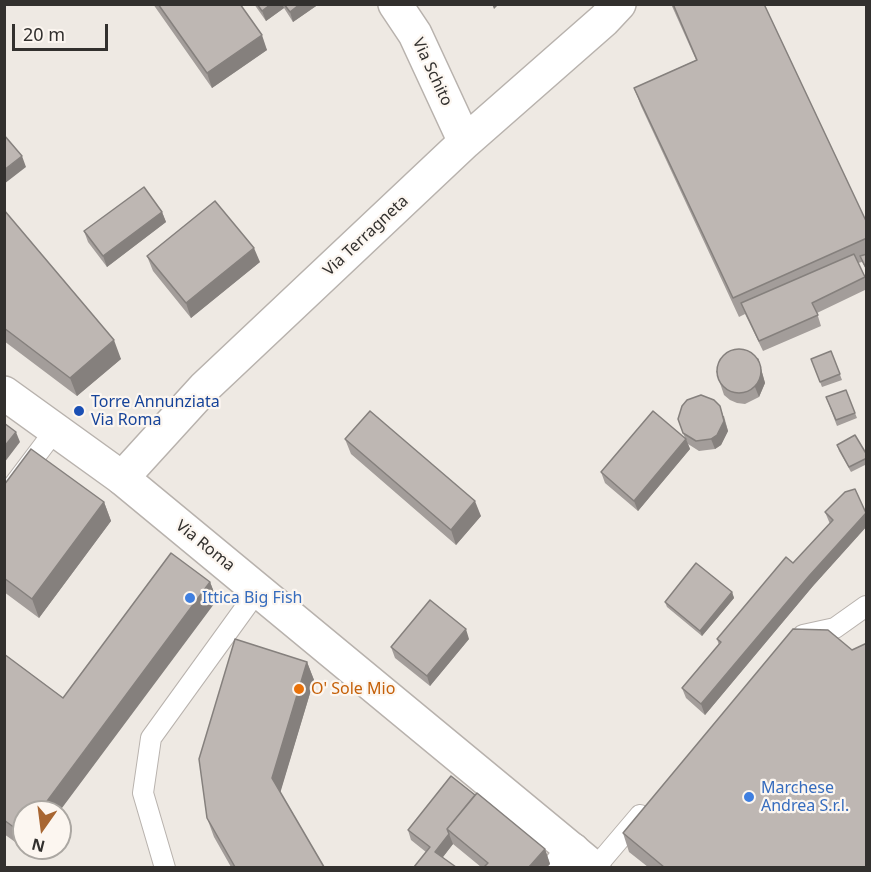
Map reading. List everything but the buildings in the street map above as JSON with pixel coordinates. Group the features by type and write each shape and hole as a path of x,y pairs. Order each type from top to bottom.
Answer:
{"street":[{"name":"Via Schito","path":"394,4 414,34 465,142"},
{"name":"Via Terragneta","path":"122,478 204,388 465,142 604,20 619,4"},
{"name":"Via Roma","path":"4,393 122,478 580,863"}],"lane":[{"path":"4,498 56,429"},
{"path":"165,867 143,793 151,738 258,590"},
{"path":"782,647 790,638 835,628 867,606"},
{"path":"580,863 655,797"}],"place":[{"name":"Torre Annunziata Via Roma","path":"79,411"},
{"name":"Ittica Big Fish","path":"190,598"},
{"name":"O' Sole Mio","path":"299,689"},
{"name":"Marchese Andrea S.r.l.","path":"749,797"}]}
